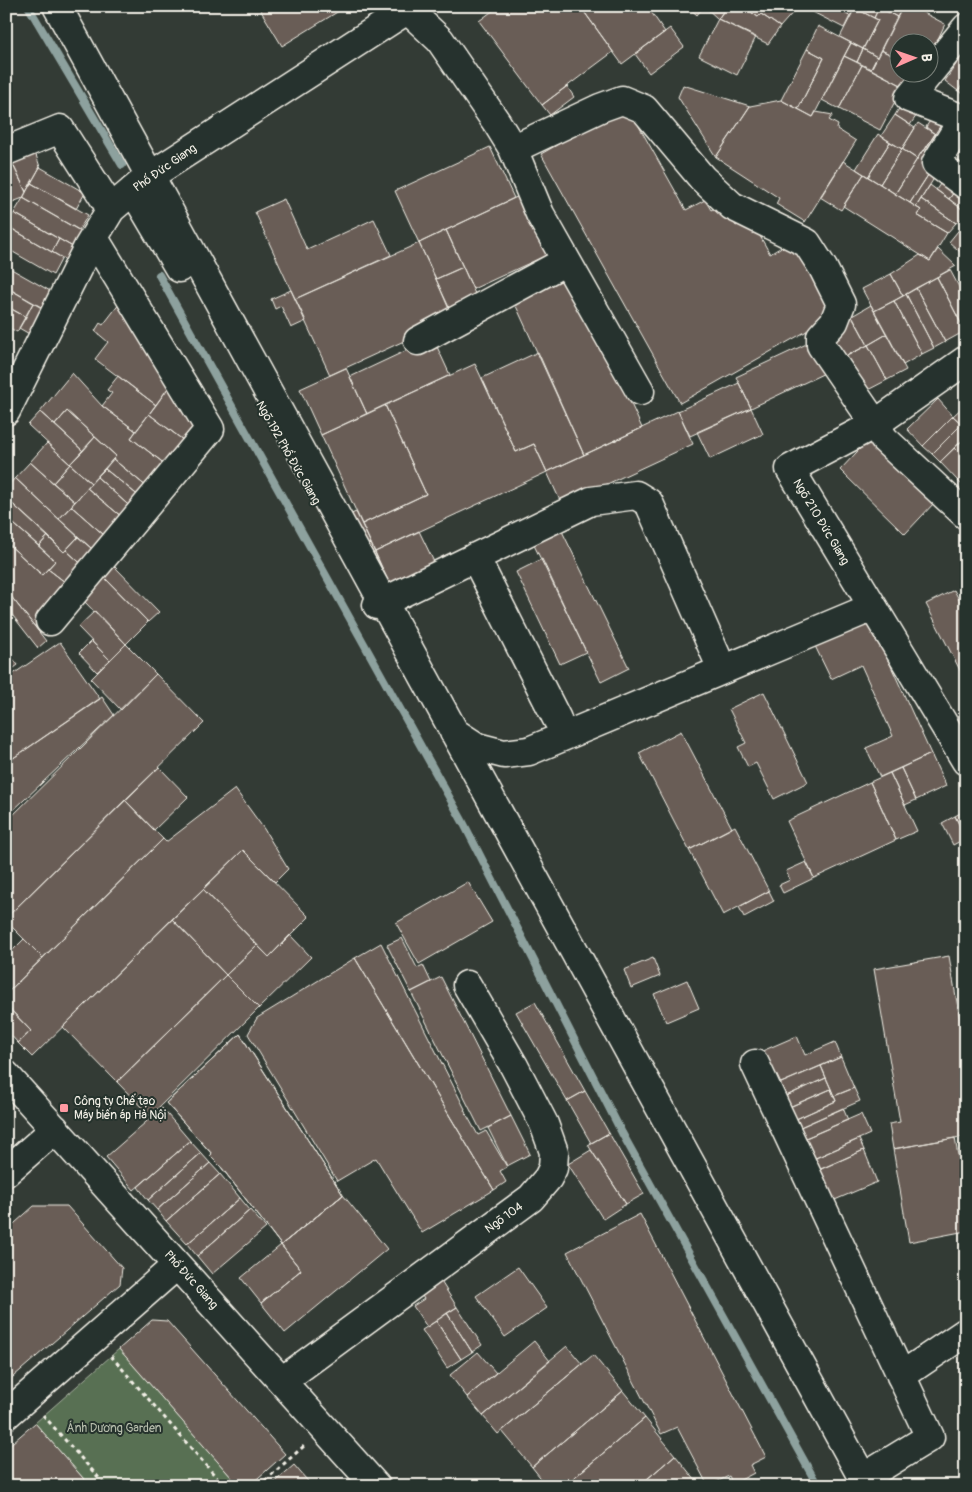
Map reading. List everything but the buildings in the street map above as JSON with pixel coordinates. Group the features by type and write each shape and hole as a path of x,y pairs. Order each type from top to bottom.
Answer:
{"street":[{"path":"57,6 142,183 380,603 865,1482 930,1437 755,1064"},
{"path":"411,8 440,40 498,123 513,150 540,214 640,391"},
{"name":"Phố Đức Giang","path":"6,411 94,238 111,209 142,183 411,8"},
{"path":"966,28 909,98 963,119 936,163 966,185"},
{"path":"513,150 600,108 622,100 644,109 702,178 732,206 807,242 823,268 841,304 834,322 821,336 821,345 884,439 966,516"},
{"path":"6,151 60,128 111,209"},
{"path":"50,622 210,429 94,238"},
{"path":"418,341 566,261"},
{"path":"875,424 961,372"},
{"name":"Ngõ 210 Đức Giang","path":"875,424 790,470 966,761"},
{"path":"380,603 592,501 636,495 649,503 722,669"},
{"path":"475,557 557,719"},
{"path":"446,725 477,747 504,754 529,751 873,607"},
{"name":"Ngõ 104","path":"282,1381 531,1198 548,1178 553,1168 554,1152 544,1124 514,1066 467,985"},
{"name":"Phố Đức Giang","path":"6,1075 376,1486"},
{"path":"6,1172 55,1129"},
{"path":"6,1415 177,1265"},
{"path":"901,1376 966,1332"}],"path":[{"path":"110,1356 224,1486"},
{"path":"37,1408 106,1486"},
{"path":"259,1486 304,1446"}],"green space":[{"name":"Ánh Dương Garden","path":"119,1349 239,1486 90,1486 35,1423"}],"waterway":[{"path":"28,6 122,165"},
{"path":"159,275 463,822 622,1133 818,1486"}],"place":[{"name":"Công ty Chế tạo Máy biến áp Hà Nội","path":"64,1108"}]}
